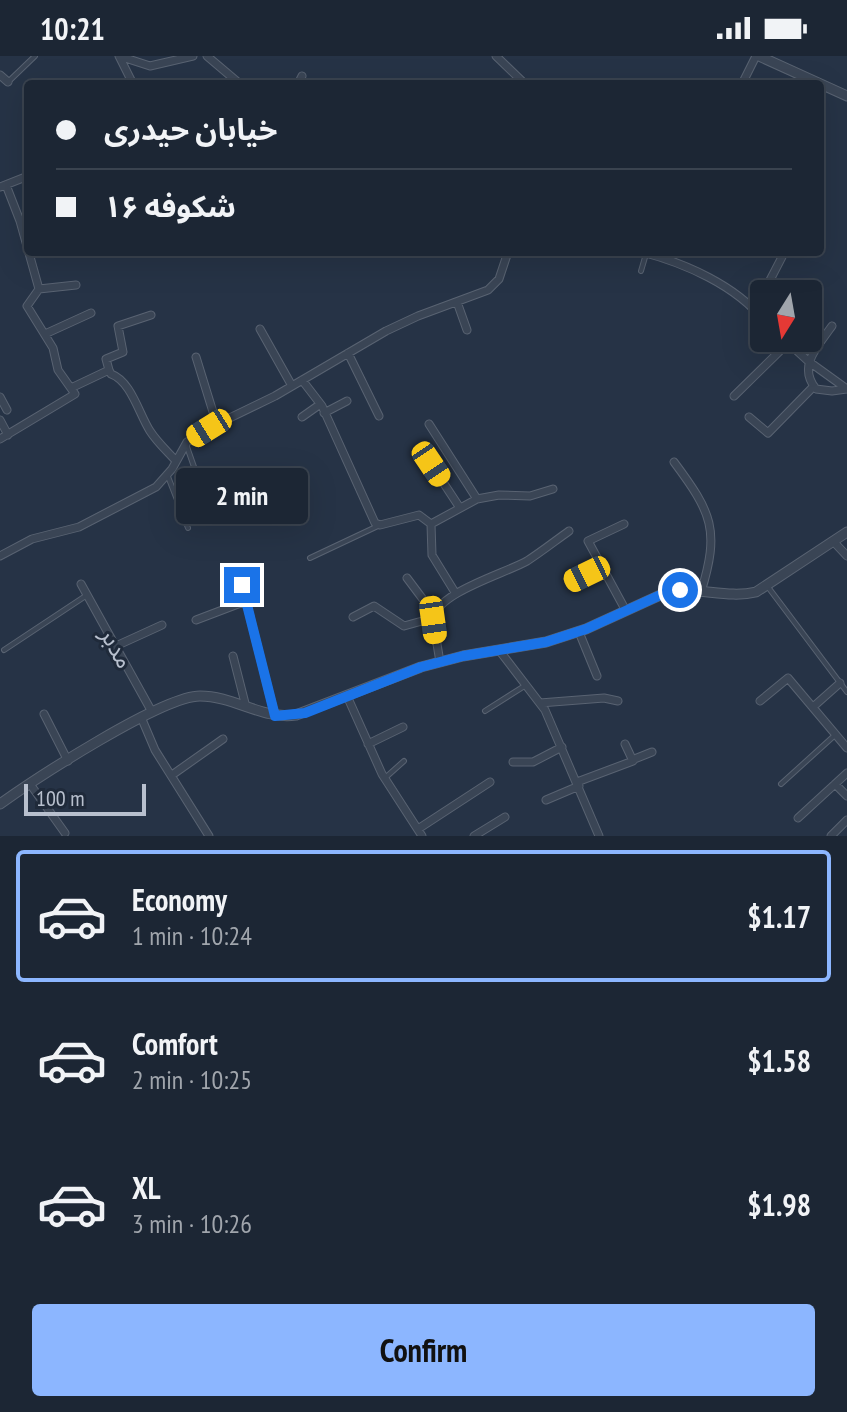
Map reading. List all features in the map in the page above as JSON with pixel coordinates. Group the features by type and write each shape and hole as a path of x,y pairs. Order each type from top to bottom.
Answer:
{"street":[{"path":"131,80 119,56 150,66 193,56"},
{"path":"207,56 235,80"},
{"path":"219,66 225,56"},
{"path":"496,56 521,80"},
{"path":"744,80 758,56 811,80"},
{"path":"0,75 8,82"},
{"path":"824,86 847,96"},
{"path":"24,178 3,186 24,221"},
{"path":"4,437 75,394 58,370 57,360 45,334 27,306 39,289 32,256"},
{"path":"0,556 32,539 79,527 156,487 186,444 408,321 488,290 499,279 507,256"},
{"path":"660,256 716,281 750,305"},
{"path":"770,280 782,257"},
{"path":"39,289 76,285"},
{"path":"457,302 467,330"},
{"path":"45,334 91,313"},
{"path":"151,315 118,326 123,352 106,359 109,370 134,396 149,429 176,461"},
{"path":"832,326 808,361 807,375 814,386 822,391 847,389"},
{"path":"260,329 292,386"},
{"path":"734,396 775,352"},
{"path":"799,352 847,389"},
{"path":"348,353 379,416"},
{"path":"196,357 217,425"},
{"path":"71,388 109,370"},
{"path":"302,380 322,409 375,523 380,525 419,515 431,524"},
{"path":"749,417 768,433 814,386"},
{"path":"0,397 4,437"},
{"path":"302,417 347,401"},
{"path":"429,424 477,499"},
{"path":"674,462 701,501 711,524 710,562 701,592"},
{"path":"431,464 460,508"},
{"path":"431,524 477,499 499,495 530,496 553,489"},
{"path":"431,524 432,555 456,594"},
{"path":"624,524 588,541 626,611"},
{"path":"353,617 374,606 404,626 434,616 444,602 456,594 528,560 569,531"},
{"path":"0,804 141,717 176,700 199,696 225,700 275,716 305,713 421,667 546,642 579,632 667,592 746,594 768,587 847,532"},
{"path":"57,535 61,545"},
{"path":"833,541 847,556"},
{"path":"572,581 602,567"},
{"path":"238,569 275,716"},
{"path":"407,578 434,616 440,662"},
{"name":"مدبر","path":"81,584 152,712"},
{"path":"196,620 246,601"},
{"path":"116,646 162,625"},
{"path":"579,632 597,676"},
{"path":"499,650 540,703 599,836"},
{"path":"233,656 246,707"},
{"path":"760,701 788,678 847,748"},
{"path":"813,707 840,683"},
{"path":"347,696 385,779 420,833 490,782"},
{"path":"540,703 604,698 618,701"},
{"path":"44,714 68,761"},
{"path":"141,717 155,750 209,836"},
{"path":"368,744 403,727"},
{"path":"172,775 223,739"},
{"path":"625,744 632,760"},
{"path":"513,762 533,762 562,747"},
{"path":"546,800 652,752"},
{"path":"798,818 847,773"},
{"path":"30,784 65,833"},
{"path":"835,784 847,796"},
{"path":"474,836 505,817"},
{"path":"831,836 847,820"}],"lane":[{"path":"8,82 35,56"},
{"path":"641,271 643,256"},
{"path":"186,444 213,521"},
{"path":"167,474 188,528"},
{"path":"310,558 380,525"},
{"path":"768,587 847,692"},
{"path":"4,650 87,595"},
{"path":"485,711 526,685"},
{"path":"781,784 836,734"},
{"path":"385,779 404,761"}],"route":[{"path":"242,585 275,716 305,713 421,667 463,656 546,642 586,629 667,592 680,590"}]}
